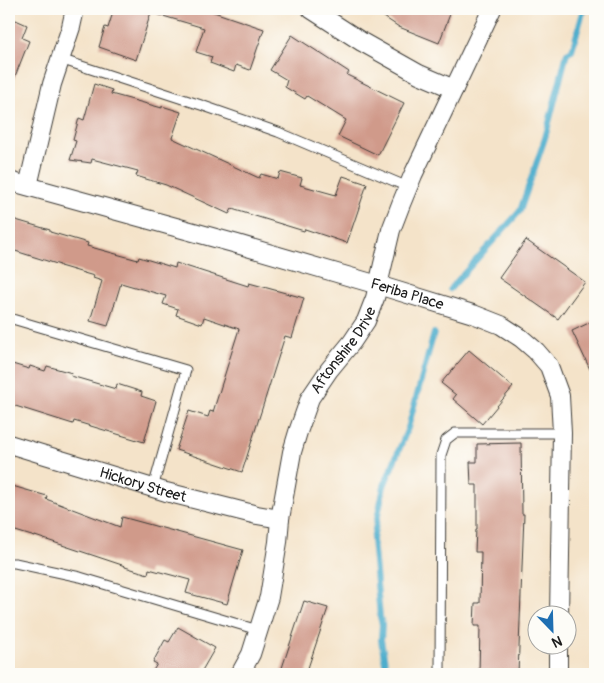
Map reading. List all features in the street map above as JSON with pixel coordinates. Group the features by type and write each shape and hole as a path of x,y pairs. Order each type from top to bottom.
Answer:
{"street":[{"path":"28,186 52,84 75,9"},
{"path":"311,9 362,42 419,74 454,89"},
{"name":"Aftonshire Drive","path":"240,674 251,654 269,597 292,452 310,398 366,321 375,298 391,230 408,187 492,9"},
{"name":"Feriba Place","path":"9,181 237,244 473,314 501,325 521,338 536,350 549,366 560,396 562,432 559,606"},
{"name":"Hickory Street","path":"9,444 153,488 257,515 280,519"},
{"path":"558,656 558,674"}],"lane":[{"path":"60,59 278,132 408,187"},
{"path":"9,318 186,370 153,488"},
{"path":"440,674 441,456 446,440 455,433 562,432"},
{"path":"9,563 15,562 80,577 258,630"}],"building":[{"path":"114,9 152,9 136,60 99,47 105,27 108,28"},
{"path":"154,9 205,9 264,29 250,70 236,65 234,72 210,63 212,57 196,52 204,28 153,13"},
{"path":"372,9 452,9 439,43 399,27"},
{"path":"9,17 27,25 22,38 29,41 10,89 9,89"},
{"path":"292,35 349,72 347,75 404,103 378,155 338,136 346,120 307,96 305,99 285,87 287,80 270,70"},
{"path":"94,84 112,90 111,94 181,112 172,138 259,178 261,174 278,179 280,172 302,178 300,185 336,195 343,176 367,184 347,243 305,229 304,231 232,209 229,214 166,185 136,176 138,171 92,159 91,163 70,160 76,141 73,140 79,118 84,120"},
{"path":"9,218 88,243 87,246 138,260 139,257 175,268 176,263 248,286 249,283 304,298 292,338 285,336 242,472 176,450 189,411 208,417 210,411 213,412 239,329 204,317 202,324 176,315 178,309 163,304 166,296 121,283 108,326 90,321 102,281 93,278 94,276 9,249"},
{"path":"526,240 585,282 558,319 499,278"},
{"path":"595,320 595,380 572,331"},
{"path":"469,350 513,387 482,424 453,399 456,395 441,383"},
{"path":"9,363 29,369 30,366 45,371 47,366 72,373 71,376 116,389 117,384 142,392 141,396 156,401 144,442 74,421 73,424 9,404"},
{"path":"521,443 522,514 524,514 518,674 479,674 480,626 474,626 475,603 480,603 481,552 475,552 477,485 471,485 470,462 477,462 477,444"},
{"path":"9,485 47,496 46,499 120,527 122,517 243,550 227,604 186,593 190,580 149,569 148,574 9,529"},
{"path":"304,601 328,608 306,674 280,674"},
{"path":"178,627 215,648 200,674 151,674 157,664 153,662 165,640 169,642"}],"waterway":[{"path":"450,289 520,211 545,138 567,53 572,50 584,9"},
{"path":"387,674 381,640 382,624 373,539 384,486 408,428 434,333"}]}
